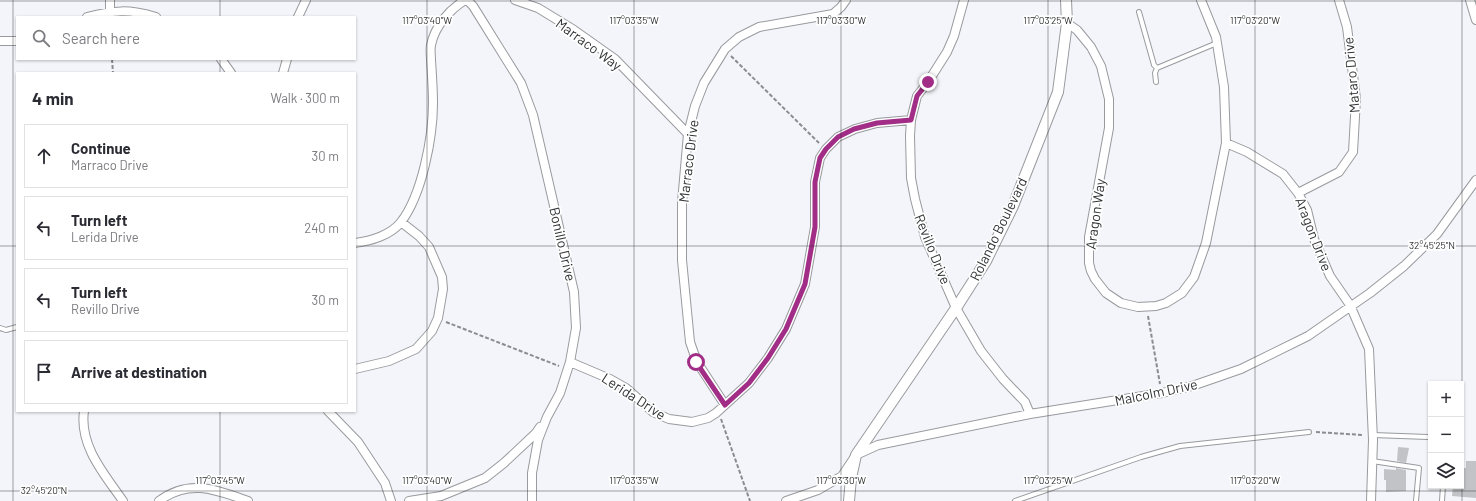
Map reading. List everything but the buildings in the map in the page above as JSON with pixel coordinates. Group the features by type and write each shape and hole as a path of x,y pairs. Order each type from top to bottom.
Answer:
{"street":[{"path":"110,0 110,11"},
{"path":"298,16 306,0"},
{"path":"356,243 376,238 393,229 401,222 416,196 430,142 433,103 431,46 438,28 452,8 466,0"},
{"name":"Bonillo Drive","path":"466,0 472,6 521,83 533,115 574,292 576,328 569,365 560,393 538,440 532,474 532,501"},
{"name":"Marraco Way","path":"515,0 538,8 574,30 615,60 688,134"},
{"name":"Marraco Drive","path":"725,405 696,362 690,342 682,260 682,202 688,134 695,106 704,83 725,49 740,37 759,27 833,14 846,0"},
{"name":"Revillo Drive","path":"964,0 954,36 938,67 917,96 911,120 910,157 915,199 925,237 956,308 981,351 1002,379 1026,402 1030,414"},
{"name":"Rolando Boulevard","path":"849,501 851,478 856,456 986,261 1013,206 1058,92 1067,23 1066,0"},
{"path":"1201,0 1216,37 1224,87 1226,143"},
{"name":"Mataro Drive","path":"1298,193 1339,172 1353,152 1356,99 1347,27 1339,0"},
{"path":"1470,0 1476,20"},
{"path":"90,16 110,11 135,12 152,16"},
{"name":"Aragon Way","path":"1067,23 1077,30 1091,48 1101,66 1109,99 1109,128 1089,237 1088,263 1095,279 1109,296 1129,305 1146,308 1161,305 1186,289 1194,277 1206,243 1226,143"},
{"path":"0,41 16,41"},
{"path":"222,60 230,72"},
{"path":"283,72 286,60"},
{"name":"Lerida Drive","path":"569,365 610,379 626,388 653,412 669,420 692,422 708,418 718,411 749,383 768,358 786,329 805,284 815,227 815,182 820,158 826,149 838,137 854,129 877,123 911,120"},
{"name":"Aragon Drive","path":"1226,143 1247,152 1283,174 1298,193 1307,210 1314,238 1330,276 1350,305 1369,349 1373,435 1371,501"},
{"name":"Malcolm Drive","path":"786,501 818,490 842,476 856,456 878,445 1030,414 1162,393 1192,386 1241,369 1308,336 1350,305 1370,293 1417,254 1437,234 1476,180"},
{"path":"356,369 389,361 416,349 432,331 438,318 443,290 442,277 429,247 419,236 401,222"},
{"path":"84,412 84,430 92,456 123,501"},
{"path":"329,412 358,442 386,483 391,501"},
{"path":"409,501 441,496 485,478 504,463 536,433 548,417"},
{"path":"159,501 169,494 193,488 212,489 248,501"}],"lane":[{"path":"1139,12 1154,65 1157,68"},
{"path":"1156,82 1155,73 1157,68 1217,43"},
{"path":"0,328 6,330 16,327"},
{"path":"1015,501 1141,457 1180,446 1308,432"},
{"path":"1373,435 1428,438"},
{"path":"1372,461 1419,468 1416,501"},
{"path":"1442,501 1443,489"}],"path":[{"path":"725,49 826,149"},
{"path":"112,60 113,72"},
{"path":"1146,308 1162,393"},
{"path":"438,318 569,365"},
{"path":"718,411 750,501"},
{"path":"1308,432 1373,435"}],"route":[{"path":"696,362 725,405 749,383 768,358 786,329 805,284 815,227 815,182 820,158 826,149 838,137 854,129 877,123 911,120 917,96 928,82"}]}
